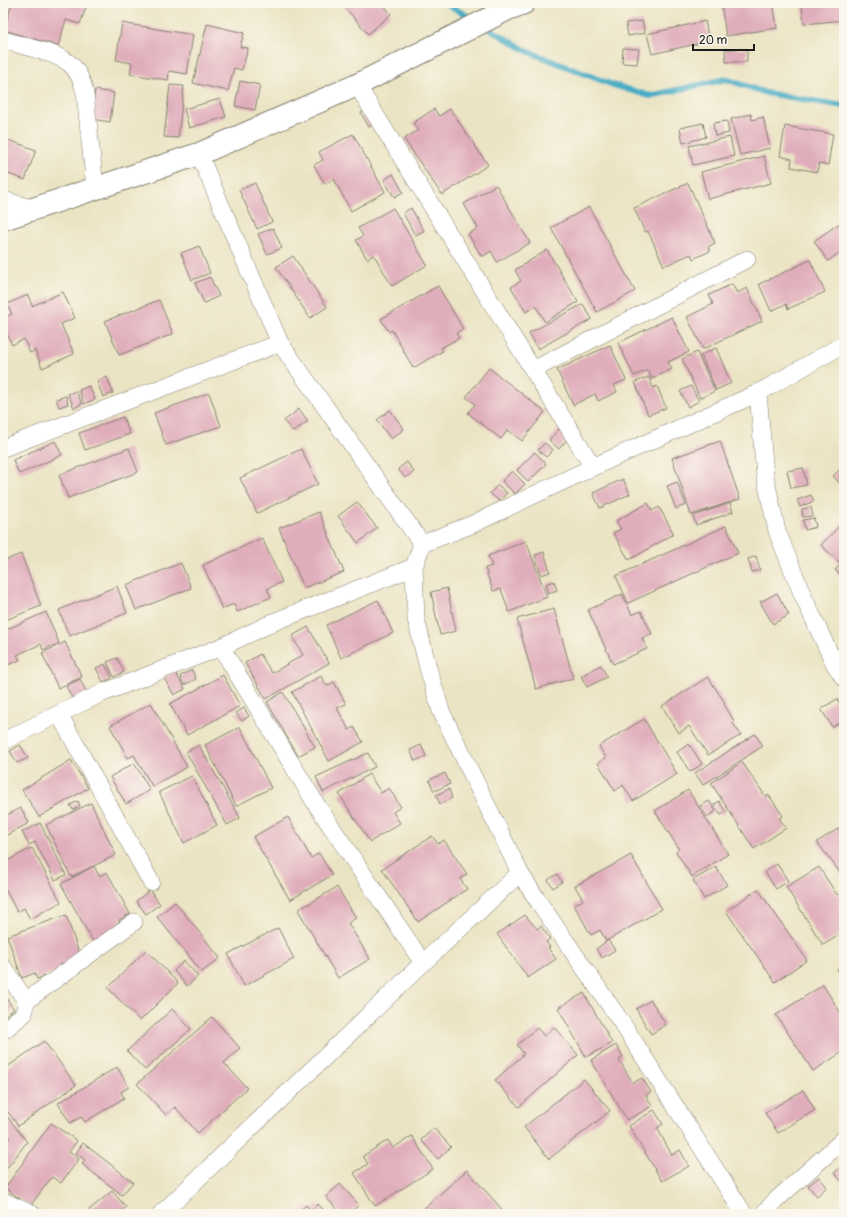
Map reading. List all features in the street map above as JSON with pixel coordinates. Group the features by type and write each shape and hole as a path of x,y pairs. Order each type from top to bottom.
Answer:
{"street":[{"path":"3,219 198,154 357,85 516,6"},
{"path":"3,40 61,57 73,66 78,73 85,93 95,188"},
{"path":"357,85 593,467"},
{"path":"198,154 280,342 422,544"},
{"path":"3,200 34,209"},
{"path":"533,370 748,259"},
{"path":"3,448 280,342"},
{"path":"744,1214 622,1023 520,873 442,711 428,668 416,619 414,566 422,544 473,524 593,467 758,393 844,344"},
{"path":"758,393 765,476 777,531 803,596 839,659 844,678"},
{"path":"3,741 100,694 221,647 276,620 414,566"},
{"path":"221,647 319,810 423,963"},
{"path":"59,714 151,882"},
{"path":"161,1214 423,963 520,873"},
{"path":"26,1001 134,922"},
{"path":"3,967 26,1001 24,1014 3,1031"},
{"path":"762,1214 844,1139"},
{"path":"3,1200 32,1214"}],"building":[{"path":"12,3 76,3 86,7 80,24 66,20 58,46 4,30"},
{"path":"341,3 382,3 391,14 368,34"},
{"path":"721,3 773,3 777,28 726,36"},
{"path":"844,3 844,20 804,24 802,5"},
{"path":"642,21 645,33 628,36 626,23"},
{"path":"705,21 709,41 652,54 647,34"},
{"path":"122,23 193,35 187,74 169,71 168,80 130,74 132,63 116,60"},
{"path":"207,24 244,33 240,47 248,48 242,70 234,68 228,91 193,83"},
{"path":"623,48 639,49 637,64 622,63"},
{"path":"725,49 747,49 747,62 726,62"},
{"path":"240,81 260,85 255,110 235,106"},
{"path":"170,85 184,86 178,138 164,137"},
{"path":"95,90 114,93 110,122 91,119"},
{"path":"220,99 226,117 189,128 184,109"},
{"path":"369,108 377,122 369,127 361,113"},
{"path":"434,109 439,116 450,109 488,165 442,195 404,139 418,130 413,123"},
{"path":"751,114 752,120 763,117 770,148 740,155 731,119"},
{"path":"727,121 729,133 715,136 713,123"},
{"path":"703,123 706,137 683,143 680,128"},
{"path":"785,126 833,134 828,165 819,163 817,172 791,167 792,159 780,156"},
{"path":"353,134 385,192 351,211 334,179 325,184 314,165 323,160 319,152"},
{"path":"730,137 734,156 693,165 689,146"},
{"path":"3,138 36,150 25,180 3,172"},
{"path":"764,156 771,183 708,199 701,172"},
{"path":"393,174 403,192 394,197 384,180"},
{"path":"255,183 272,222 257,229 239,190"},
{"path":"688,183 715,243 708,247 710,251 693,259 691,254 664,266 648,231 645,232 634,208"},
{"path":"496,185 530,243 497,262 491,251 482,257 468,234 478,228 464,204"},
{"path":"589,207 635,291 597,312 551,228"},
{"path":"393,208 427,265 392,286 374,255 367,259 356,240 363,236 358,228"},
{"path":"411,208 424,231 415,235 403,213"},
{"path":"844,220 844,249 828,261 814,241"},
{"path":"273,228 282,248 267,254 258,234"},
{"path":"199,246 210,273 192,280 181,253"},
{"path":"547,250 578,302 545,322 536,306 526,312 511,287 521,281 515,270"},
{"path":"293,256 327,307 310,318 276,267"},
{"path":"810,260 825,292 788,309 786,304 771,311 759,284"},
{"path":"210,277 219,296 204,303 195,283"},
{"path":"732,284 737,293 747,288 762,321 703,349 687,317 713,304 709,295"},
{"path":"438,286 463,329 456,333 459,338 441,348 443,351 413,368 392,330 389,332 381,319"},
{"path":"63,292 75,318 61,324 74,354 42,368 35,350 30,353 24,339 12,345 3,324 3,318 12,314 7,304 28,295 32,306"},
{"path":"159,300 173,334 119,355 105,321"},
{"path":"583,304 592,319 538,349 529,333"},
{"path":"672,317 689,352 668,362 672,369 652,379 648,370 634,376 618,343"},
{"path":"610,345 626,380 614,385 617,392 598,401 595,394 573,405 557,370"},
{"path":"716,348 731,383 716,390 701,355"},
{"path":"697,352 715,391 700,398 682,359"},
{"path":"489,368 545,412 522,441 508,430 501,439 468,413 475,404 466,397"},
{"path":"107,377 113,393 103,397 97,381"},
{"path":"649,377 653,388 657,386 666,408 648,415 635,382"},
{"path":"89,386 95,399 84,404 79,390"},
{"path":"691,386 699,401 688,407 680,391"},
{"path":"76,391 82,404 74,408 68,394"},
{"path":"209,393 221,426 166,445 154,413"},
{"path":"66,396 68,404 59,407 56,399"},
{"path":"299,409 308,421 293,432 284,421"},
{"path":"390,410 404,429 391,439 377,420"},
{"path":"123,417 130,434 85,450 79,433"},
{"path":"559,429 569,437 559,449 549,440"},
{"path":"55,441 62,455 19,474 13,460"},
{"path":"720,441 740,499 691,515 672,458"},
{"path":"545,443 553,450 546,457 538,450"},
{"path":"129,448 138,472 68,498 59,475"},
{"path":"301,449 318,484 257,513 240,478"},
{"path":"535,452 546,464 528,482 517,470"},
{"path":"407,462 414,472 405,478 398,469"},
{"path":"844,465 844,488 833,476"},
{"path":"803,468 807,485 791,488 787,471"},
{"path":"512,471 525,484 515,494 502,481"},
{"path":"623,479 630,494 600,508 593,493"},
{"path":"677,482 686,505 676,509 667,486"},
{"path":"498,485 507,493 499,501 490,493"},
{"path":"811,495 814,501 800,507 797,500"},
{"path":"357,502 377,528 358,543 338,516"},
{"path":"648,503 652,511 659,507 674,534 629,560 613,533 621,529 616,521"},
{"path":"730,503 733,512 696,525 693,516"},
{"path":"811,507 813,516 803,517 802,509"},
{"path":"319,512 344,572 304,588 279,528"},
{"path":"814,518 816,527 805,530 803,520"},
{"path":"844,521 844,578 835,570 841,564 821,545"},
{"path":"726,526 738,553 628,603 616,576"},
{"path":"262,538 282,582 267,589 271,597 237,612 234,604 222,609 203,565"},
{"path":"526,541 547,597 509,612 501,589 493,591 485,568 492,566 488,556"},
{"path":"544,552 550,572 541,575 535,555"},
{"path":"21,554 41,606 3,621 3,561"},
{"path":"756,556 760,570 752,572 748,559"},
{"path":"181,563 191,588 136,610 126,585"},
{"path":"554,581 557,590 549,593 546,584"},
{"path":"117,586 127,613 69,636 59,610"},
{"path":"447,588 456,631 440,635 431,592"},
{"path":"777,593 789,615 773,624 760,602"},
{"path":"622,594 632,615 641,611 652,634 642,638 647,649 613,664 588,610"},
{"path":"378,600 393,633 341,658 326,625"},
{"path":"554,609 573,678 536,689 517,619"},
{"path":"46,612 59,643 43,650 41,644 17,655 20,660 3,667 3,631"},
{"path":"308,627 329,663 266,699 245,663 260,654 272,673 303,655 292,636"},
{"path":"65,642 82,677 58,688 42,653"},
{"path":"117,658 124,672 114,677 107,662"},
{"path":"105,664 112,678 103,682 96,668"},
{"path":"601,665 607,677 587,687 581,676"},
{"path":"192,670 196,679 184,685 180,676"},
{"path":"175,672 185,689 174,695 164,678"},
{"path":"223,675 240,706 187,735 170,704"},
{"path":"321,676 327,686 334,682 346,704 337,708 349,730 354,727 363,742 329,761 292,692"},
{"path":"708,677 725,703 724,704 734,721 732,722 741,735 708,755 689,726 679,733 662,706"},
{"path":"80,679 87,693 73,700 66,686"},
{"path":"283,692 315,747 298,756 267,702"},
{"path":"837,699 844,711 844,720 832,727 821,709"},
{"path":"151,703 187,767 152,786 134,755 128,758 110,726"},
{"path":"244,708 249,716 242,721 236,713"},
{"path":"644,719 677,774 633,801 623,785 615,791 598,763 606,758 599,746"},
{"path":"240,727 271,788 236,806 205,745"},
{"path":"755,734 763,746 703,785 695,773"},
{"path":"689,744 702,764 690,772 677,752"},
{"path":"20,745 28,758 17,763 10,751"},
{"path":"199,745 240,818 227,825 186,752"},
{"path":"421,745 426,756 415,761 410,750"},
{"path":"368,753 375,767 323,792 316,777"},
{"path":"71,760 88,788 39,817 22,790"},
{"path":"742,762 766,797 768,794 783,816 779,818 786,828 754,849 711,783"},
{"path":"134,763 150,790 126,804 110,777"},
{"path":"445,773 450,784 434,791 429,780"},
{"path":"369,774 381,793 389,788 401,807 393,812 400,823 370,842 339,794"},
{"path":"192,776 217,825 184,843 159,792"},
{"path":"449,789 452,798 440,804 436,795"},
{"path":"688,790 728,854 692,877 676,852 679,849 655,811"},
{"path":"78,801 80,806 73,810 70,805"},
{"path":"709,801 716,811 707,817 700,806"},
{"path":"719,801 726,812 721,815 714,805"},
{"path":"91,803 116,855 71,877 46,825"},
{"path":"21,808 29,823 3,837 3,817"},
{"path":"288,817 311,858 319,853 332,875 290,900 253,837"},
{"path":"40,823 66,875 55,880 35,842 29,845 22,832"},
{"path":"844,825 844,873 842,875 817,842"},
{"path":"432,836 438,844 444,840 467,874 460,879 467,889 418,922 382,869"},
{"path":"32,848 61,902 30,919 24,908 17,912 3,885 3,878 7,876 3,870 3,863"},
{"path":"631,855 662,909 606,941 600,930 591,935 574,905 583,900 575,886"},
{"path":"777,864 788,881 776,889 765,872"},
{"path":"94,866 99,876 107,872 130,914 119,920 122,926 94,943 61,884"},
{"path":"716,867 727,885 704,899 693,880"},
{"path":"819,867 837,895 843,890 844,891 844,932 823,945 786,887"},
{"path":"557,874 562,882 553,888 548,880"},
{"path":"337,887 356,918 348,923 370,959 338,978 298,910"},
{"path":"758,889 807,960 775,982 726,911"},
{"path":"150,890 160,904 146,914 136,901"},
{"path":"175,902 220,958 202,972 157,917"},
{"path":"66,915 80,956 61,964 63,969 37,979 35,973 22,978 7,936"},
{"path":"525,915 537,929 541,926 550,939 546,942 550,947 548,948 556,959 528,978 497,934"},
{"path":"278,928 294,959 244,986 228,954"},
{"path":"608,940 615,950 602,958 596,949"},
{"path":"146,950 178,983 140,1021 108,988"},
{"path":"184,961 198,976 187,986 174,971"},
{"path":"844,965 844,979 837,969"},
{"path":"823,985 844,1018 844,1051 813,1071 776,1015"},
{"path":"584,993 612,1043 586,1057 558,1008"},
{"path":"3,994 14,1009 3,1017"},
{"path":"651,1000 666,1025 651,1034 636,1009"},
{"path":"172,1009 191,1029 145,1070 127,1051"},
{"path":"212,1017 240,1048 224,1063 247,1088 198,1133 175,1107 166,1115 137,1084"},
{"path":"554,1027 578,1055 519,1107 495,1080 524,1054 517,1045 537,1028 544,1036"},
{"path":"44,1041 76,1085 18,1126 3,1105 3,1070"},
{"path":"616,1045 623,1057 619,1060 633,1083 642,1078 651,1092 646,1095 652,1106 627,1120 591,1060"},
{"path":"117,1067 129,1087 121,1092 124,1098 85,1122 81,1117 70,1123 58,1103"},
{"path":"584,1079 610,1111 549,1159 524,1127"},
{"path":"803,1090 815,1110 778,1133 765,1113"},
{"path":"654,1110 663,1124 657,1128 672,1155 680,1150 689,1166 662,1181 629,1126"},
{"path":"3,1111 27,1142 3,1173 3,1143 10,1138 3,1129"},
{"path":"51,1123 77,1141 69,1152 79,1159 61,1183 52,1177 30,1206 5,1188"},
{"path":"434,1128 451,1147 438,1159 421,1140"},
{"path":"412,1136 433,1169 375,1206 354,1173 368,1164 363,1156 388,1140 393,1148"},
{"path":"83,1143 133,1182 122,1195 82,1164 85,1160 76,1153"},
{"path":"844,1164 844,1184 834,1173"},
{"path":"467,1170 506,1214 418,1214"},
{"path":"819,1177 827,1187 817,1196 808,1186"},
{"path":"340,1184 359,1205 348,1214 341,1214 326,1197"},
{"path":"112,1191 126,1207 118,1214 92,1214 89,1210"},
{"path":"318,1204 328,1214 296,1214 306,1205 311,1210"}],"waterway":[{"path":"445,3 475,20"},
{"path":"485,26 527,51 613,85 650,96 726,79 766,93 844,106"}]}
